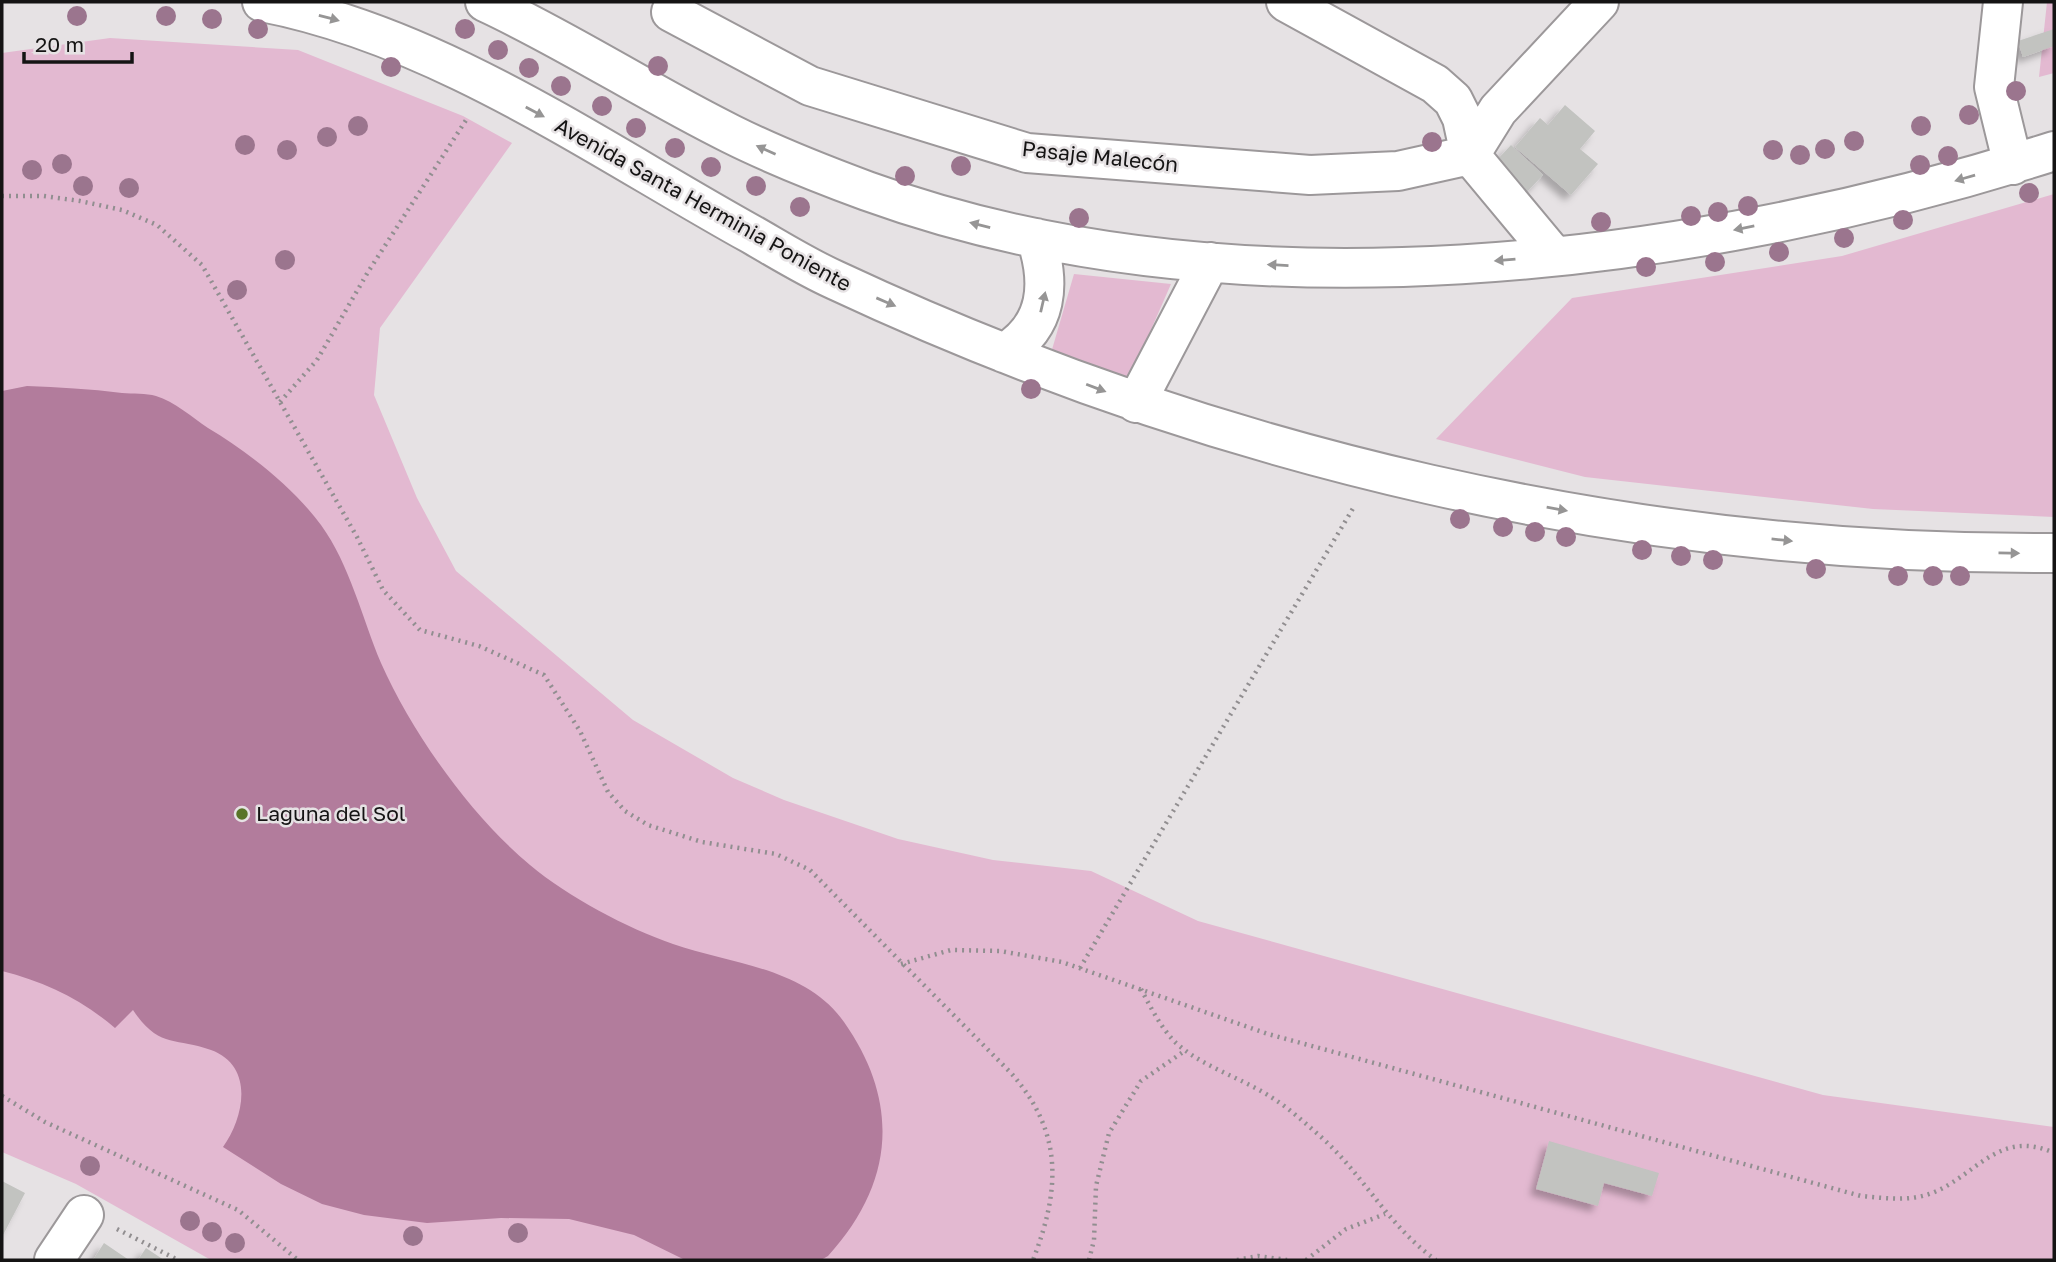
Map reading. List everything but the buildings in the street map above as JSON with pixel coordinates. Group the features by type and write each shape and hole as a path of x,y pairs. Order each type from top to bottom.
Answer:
{"street":[{"name":"Avenida Santa Herminia Poniente","path":"262,2 343,22 453,67 831,279 1004,353 1136,403 1217,429 1401,479 1607,519 1826,544 1940,552 2054,553"},
{"path":"485,2 733,135 802,166 924,210 1036,237 1210,262 1385,266 1554,256 1709,235 1834,211 2054,152"},
{"path":"1286,2 1435,84 1453,100 1458,109 1470,155 1554,256"},
{"path":"1470,155 1498,110 1599,2"},
{"path":"2003,2 1994,87 2013,165"},
{"name":"Pasaje Malecón","path":"670,12 810,86 1027,153 1310,175 1398,172 1470,155"},
{"path":"1004,353 1026,337 1042,309 1046,274 1036,237"},
{"path":"1136,403 1210,262"},
{"path":"54,1260 84,1215"}],"path":[{"path":"280,402 317,360 368,272 464,122"},
{"path":"2,196 44,196 80,201 122,210 157,225 202,265 356,537 383,590 420,630 479,646 544,675 580,731 608,792 625,811 648,825 673,834 776,854 810,870 1012,1073 1028,1092 1042,1119 1053,1172 1052,1202 1033,1260"},
{"path":"1080,968 1355,505"},
{"path":"901,964 951,950 1000,951 1080,968 1268,1034 1861,1196 1904,1199 1930,1194 1953,1183 2002,1149 2025,1146 2054,1153"},
{"path":"1141,989 1161,1025 1186,1049 1273,1098 1321,1136 1353,1171 1385,1214 1436,1260"},
{"path":"1088,1260 1094,1240 1096,1186 1109,1133 1142,1081 1186,1049"},
{"path":"2,1096 45,1122 238,1210 298,1260"},
{"path":"1306,1260 1346,1229 1385,1214"},
{"path":"84,1215 137,1238 178,1260"},
{"path":"1237,1260 1258,1256 1287,1260"}],"shaded area":[{"path":"2047,2 2054,2 2054,73 2039,77"},
{"name":"Laguna del Sol","path":"110,38 298,50 463,116 512,143 380,328 374,395 417,498 456,571 633,720 733,778 784,800 898,839 993,860 1091,871 1198,921 1823,1095 2054,1127 2054,1260 211,1260 76,1184 2,1152 2,53"},
{"path":"2054,194 2054,517 1873,509 1585,477 1436,439 1572,298 1842,256"},
{"path":"1074,274 1171,284 1128,382 1051,353"},
{"name":"Laguna del Sol","path":"27,386 144,394 163,398 254,459 297,497 321,525 340,557 381,663 409,717 465,798 508,845 562,889 618,920 673,944 788,978 809,989 828,1004 844,1022 862,1052 875,1083 881,1113 882,1142 877,1172 866,1200 850,1229 828,1256 821,1260 685,1260 634,1235 569,1219 501,1218 427,1223 364,1215 322,1204 281,1184 223,1147 236,1122 241,1094 240,1080 225,1058 211,1050 160,1036 151,1031 133,1010 115,1028 89,1008 62,993 33,980 2,971 2,391"}],"place":[{"name":"Laguna del Sol","path":"242,814"}]}
